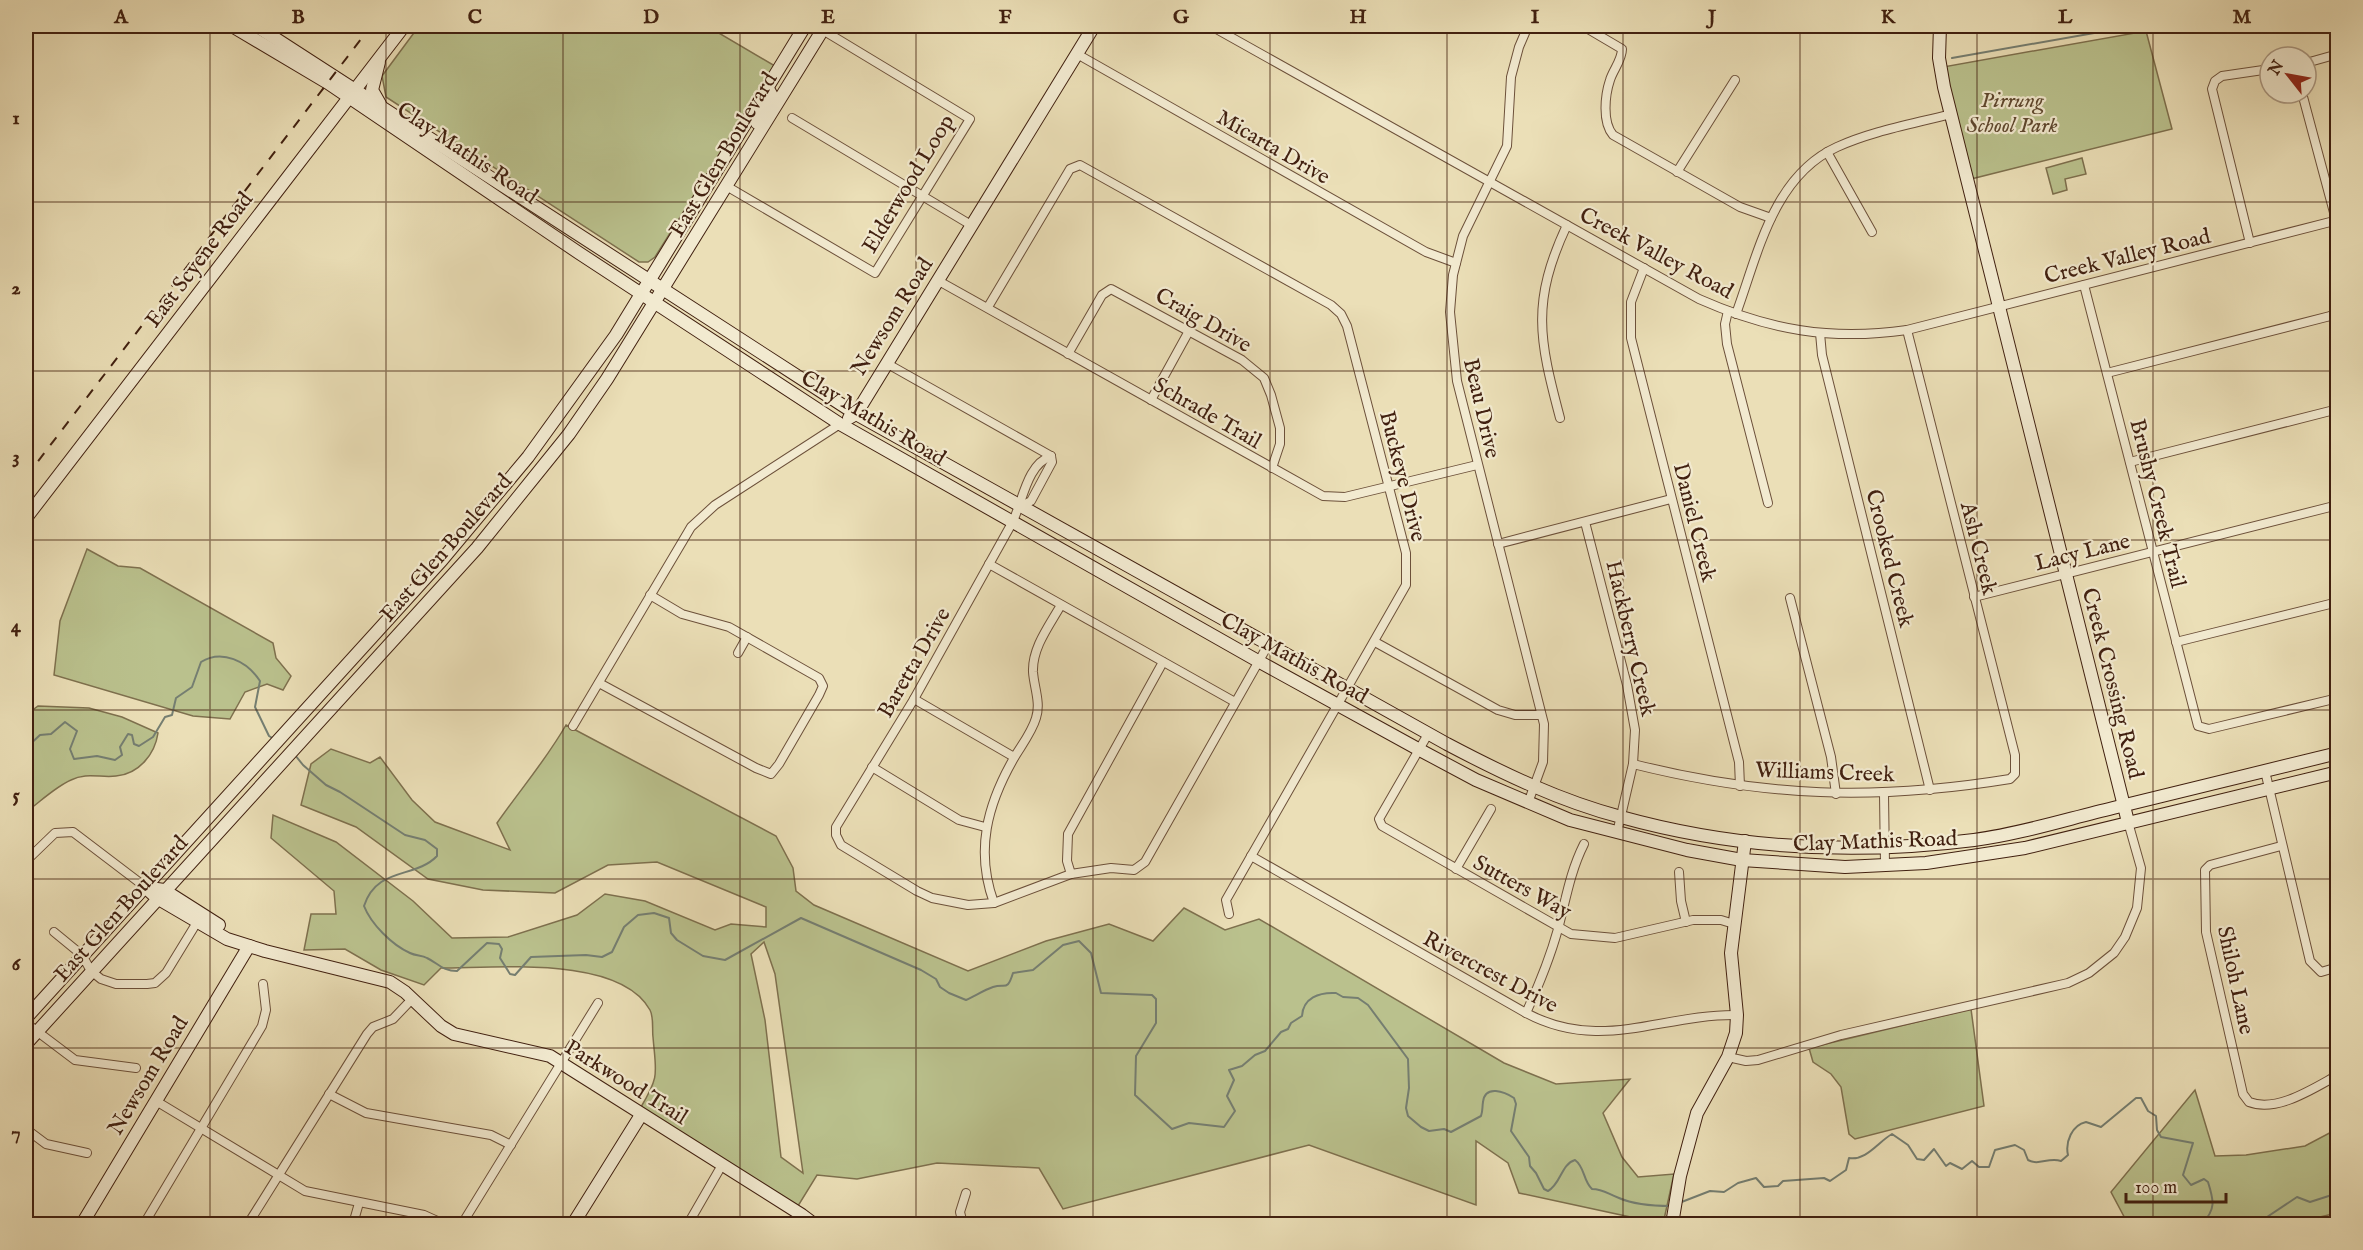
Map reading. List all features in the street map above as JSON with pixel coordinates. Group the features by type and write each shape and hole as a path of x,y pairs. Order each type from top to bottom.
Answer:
{"main road":[{"path":"232,26 351,92"},
{"path":"256,26 351,92"},
{"name":"East Scyene Road","path":"26,518 351,92 404,26"},
{"name":"East Glen Boulevard","path":"26,1018 493,502 551,428 602,355 805,26"},
{"name":"Newsom Road","path":"840,424 856,414 1094,26"},
{"name":"Creek Crossing Road","path":"1940,26 1941,71 1951,114 1997,306 2128,822"},
{"name":"East Glen Boulevard","path":"26,1044 419,609 477,548 555,451 607,380 657,302 728,187 821,27"},
{"path":"381,106 372,90 372,82 382,52"},
{"path":"753,145 746,141 772,96 768,87"},
{"name":"Clay Mathis Road","path":"351,92 381,106 856,414 1428,734 1536,788 1622,818 1745,841 1801,848 1885,848 1976,840 2337,753"},
{"name":"Clay Mathis Road","path":"351,92 642,292 840,424 1337,705 1418,749 1528,803 1617,833 1742,860 1845,867 1926,863 1997,854 2337,772"},
{"path":"1091,567 1100,550"},
{"path":"406,597 419,609"},
{"path":"1673,1221 1678,1187 1697,1113 1728,1057 1736,1033 1737,1015 1731,954 1745,841"},
{"name":"Parkwood Trail","path":"144,886 200,918 227,939 380,978 413,998 441,1026 454,1034 536,1051 561,1063 814,1224"},
{"name":"Newsom Road","path":"82,1224 156,1101 244,945"},
{"path":"573,1224 641,1115"}],"street":[{"name":"Creek Valley Road","path":"1211,26 1700,299 1732,312 1787,329 1866,335 1907,330 2337,220"},
{"name":"Beau Drive","path":"1528,26 1519,47 1511,77 1507,146 1467,224 1456,263 1450,299 1454,369 1541,715 1545,751 1536,788 1528,803"},
{"path":"1583,26 1622,49 1607,94 1609,129 1617,138 1740,207 1771,218"},
{"name":"Elderwood Loop","path":"728,187 875,273 970,119 821,27"},
{"name":"Micarta Drive","path":"1077,54 1415,246 1456,263"},
{"path":"2318,60 2337,54"},
{"path":"2250,243 2212,89 2215,81 2222,76 2258,71"},
{"path":"1677,172 1735,80"},
{"path":"2305,105 2337,220"},
{"path":"1768,503 1727,344 1725,324 1771,218 1794,180 1827,152 1850,142 1951,114"},
{"path":"792,118 971,225"},
{"path":"1827,152 1872,232"},
{"name":"Buckeye Drive","path":"988,307 1070,169 1080,165 1088,167 1336,310 1350,334 1408,572 1406,585 1227,900 1228,914"},
{"path":"1560,418 1543,354 1540,317 1548,270 1567,225"},
{"name":"Daniel Creek","path":"1644,268 1632,294 1630,329 1671,499 1737,753 1740,786"},
{"name":"Schrade Trail","path":"937,280 1316,493 1330,497 1389,487 1478,465"},
{"name":"Brushy Creek Trail","path":"2084,285 2195,718 2202,728 2215,728 2337,698"},
{"name":"Craig Drive","path":"1068,354 1102,295 1108,289 1120,292 1242,360 1264,378 1271,395 1280,428 1280,444 1272,468"},
{"path":"2107,373 2335,314 2337,334"},
{"name":"Ash Creek","path":"1907,330 2015,755 2015,774"},
{"path":"1150,400 1189,331"},
{"name":"Crooked Creek","path":"1820,333 1822,355 1930,790"},
{"path":"886,363 1051,456"},
{"path":"2130,462 2337,409"},
{"name":"Newsom Road","path":"573,726 692,527 715,504 840,424"},
{"name":"Baretta Drive","path":"994,903 968,905 932,898 841,845 836,836 836,827 914,699 1021,506 1022,493 1031,477 1042,459 1051,456 1052,462 1031,501 1021,506"},
{"path":"1031,477 1042,482"},
{"path":"1498,544 1671,499"},
{"name":"Lacy Lane","path":"1974,597 2337,505"},
{"name":"Hackberry Creek","path":"1585,522 1633,710 1633,764 1617,833"},
{"path":"989,564 1235,702"},
{"path":"599,683 771,774 822,686 819,678 812,673 729,627 682,614 650,595"},
{"path":"1790,598 1831,757 1836,794"},
{"path":"2176,642 2337,602"},
{"path":"1061,605 1037,646 1033,673 1038,706 1036,718 1001,780 985,826 985,868 994,903 1071,874 1111,868 1134,870 1146,862 1268,645"},
{"path":"738,653 747,637"},
{"path":"1375,642 1498,710 1515,715 1541,715"},
{"path":"1071,874 1067,861 1068,834 1162,662"},
{"path":"914,699 1014,757"},
{"path":"1418,749 1428,734"},
{"name":"Sutters Way","path":"1418,749 1379,821 1382,826 1558,927 1583,936 1615,938 1710,919 1734,924"},
{"name":"Williams Creek","path":"1633,764 1696,779 1740,786 1836,794 1884,794 1930,790 2010,779 2015,774"},
{"path":"872,766 958,820 985,826"},
{"path":"2265,771 2310,961 2318,971 2324,973 2337,967"},
{"path":"1884,794 1885,865"},
{"path":"1456,869 1491,809"},
{"name":"Creek Crossing Road","path":"1728,1057 1746,1061 1758,1060 1841,1035 2080,979 2114,953 2125,937 2137,908 2141,868 2128,822"},
{"path":"26,861 55,833 74,832 144,886"},
{"path":"1526,1013 1544,975 1568,882 1584,844"},
{"name":"Shiloh Lane","path":"2281,846 2210,865 2205,874 2206,932 2242,1094 2249,1102 2265,1105 2305,1094 2337,1075"},
{"name":"Rivercrest Drive","path":"1251,856 1526,1013 1562,1028 1612,1032 1695,1017 1737,1015"},
{"path":"1680,872 1681,901 1686,922"},
{"path":"54,932 82,955 91,971 111,984 154,983 166,974 200,918"},
{"path":"144,1224 262,1026 266,1010 263,984"},
{"path":"248,1224 370,1030 393,1019 413,998"},
{"path":"462,1224 598,1003"},
{"path":"26,1023 75,1060 136,1068"},
{"path":"329,1094 366,1113 491,1135 511,1145"},
{"path":"156,1101 305,1191 424,1215 444,1224"},
{"path":"26,1129 46,1144 87,1153"},
{"path":"688,1224 722,1165"},
{"path":"963,1224 960,1212 966,1193"},
{"path":"353,1224 359,1203"}],"green space":[{"path":"419,26 707,26 775,66 655,257 648,262 639,262 386,97 382,76"},
{"name":"Pirrung School Park","path":"2146,31 2172,129 1971,179 1943,67"},
{"path":"2082,158 2086,174 2065,179 2067,190 2053,194 2046,168"},
{"path":"87,549 118,566 140,568 273,643 276,658 291,676 283,690 267,684 245,692 230,719 193,716 54,675 60,621"},
{"path":"38,706 89,708 122,717 158,733 156,741 144,762 132,771 116,776 77,778 59,787 26,812 26,715"},
{"path":"566,725 776,836 793,868 796,891 814,905 968,971 1046,941 1109,924 1153,941 1184,908 1225,930 1259,919 1504,1063 1556,1084 1630,1079 1603,1113 1622,1157 1638,1177 1674,1174 1663,1224 1519,1193 1508,1163 1476,1141 1476,1205 1309,1145 1063,1209 1039,1168 937,1163 857,1179 817,1175 798,1206 641,1107 654,1081 656,1067 652,1016 650,1010 635,992 612,980 555,968 441,968 424,985 381,970 345,949 304,950 311,914 336,914 334,891 271,838 273,815 336,842 413,901 452,938 508,937 577,915 605,894 645,901 715,930 731,924 766,927 766,907 657,862 608,865 555,893 483,890 428,879 356,827 301,805 311,764 331,749 370,763 380,757 412,800 435,822 510,850 497,823","holes":["764,942 775,974 803,1173 781,1157 765,1020 751,954"]},
{"path":"1971,1009 1984,1106 1855,1139 1849,1134 1841,1087 1831,1074 1813,1062 1809,1048"},
{"path":"2195,1090 2215,1156 2246,1155 2305,1146 2337,1129 2337,1213 2320,1217 2308,1224 2128,1224 2111,1192"}],"waterway":[{"path":"1952,58 2134,26"},
{"path":"26,748 40,735 51,734 65,722 77,731 70,749 74,759 97,756 115,760 122,755 120,747 128,734 132,735 134,744 139,746 153,737 165,717 172,715 176,698 192,687 201,662 217,657 234,659 248,668 260,681 255,707 269,736 274,739"},
{"path":"295,755 326,785 405,835 425,840 437,849 437,856 428,863 387,879 378,885 370,893 364,906 377,927 396,945 448,970 457,971 487,943 499,944 502,949 500,958 510,974 515,975 531,957 586,955 602,957 612,952 624,927 638,915 654,913 669,918 671,933 677,940 703,956 725,960 801,918 921,970 936,979 940,987 966,1000 993,987 1006,986 1013,973 1033,970 1063,945 1079,941 1091,953 1101,993 1152,995 1156,999 1156,1023 1136,1056 1135,1095 1172,1129 1189,1123 1224,1127 1235,1111 1227,1096 1234,1080 1229,1070 1242,1066 1255,1055 1265,1051 1281,1032 1288,1029 1291,1023 1302,1016 1305,1005 1313,997 1336,993 1343,997 1358,998 1368,1005 1408,1059 1409,1088 1406,1108 1408,1116 1421,1127 1429,1131 1444,1129 1451,1132 1481,1116 1487,1093 1501,1092 1514,1098 1516,1104 1511,1131 1529,1157 1530,1166 1544,1189 1548,1191 1552,1188 1570,1162 1575,1160 1581,1166 1592,1189 1638,1204 1671,1206"},
{"path":"1679,1203 1710,1191 1724,1192 1738,1183 1756,1178 1764,1187 1778,1186 1783,1181 1824,1178 1830,1181 1846,1170 1849,1158 1861,1157 1892,1134 1908,1145 1917,1159 1924,1160 1934,1149 1946,1166 1950,1163 1962,1169 1972,1161 1979,1167 1989,1167 1995,1150 2015,1145 2024,1150 2028,1160 2032,1162 2061,1161 2068,1155 2067,1150 2073,1130 2086,1122 2101,1127 2136,1098 2141,1098 2148,1111 2156,1116 2157,1130 2161,1137 2193,1143 2183,1175 2191,1185 2204,1179 2208,1182 2212,1194 2212,1209 2202,1224"},
{"path":"2264,1224 2267,1217 2297,1197 2310,1202 2338,1193"}],"railway":[{"path":"26,477 371,26"}]}
